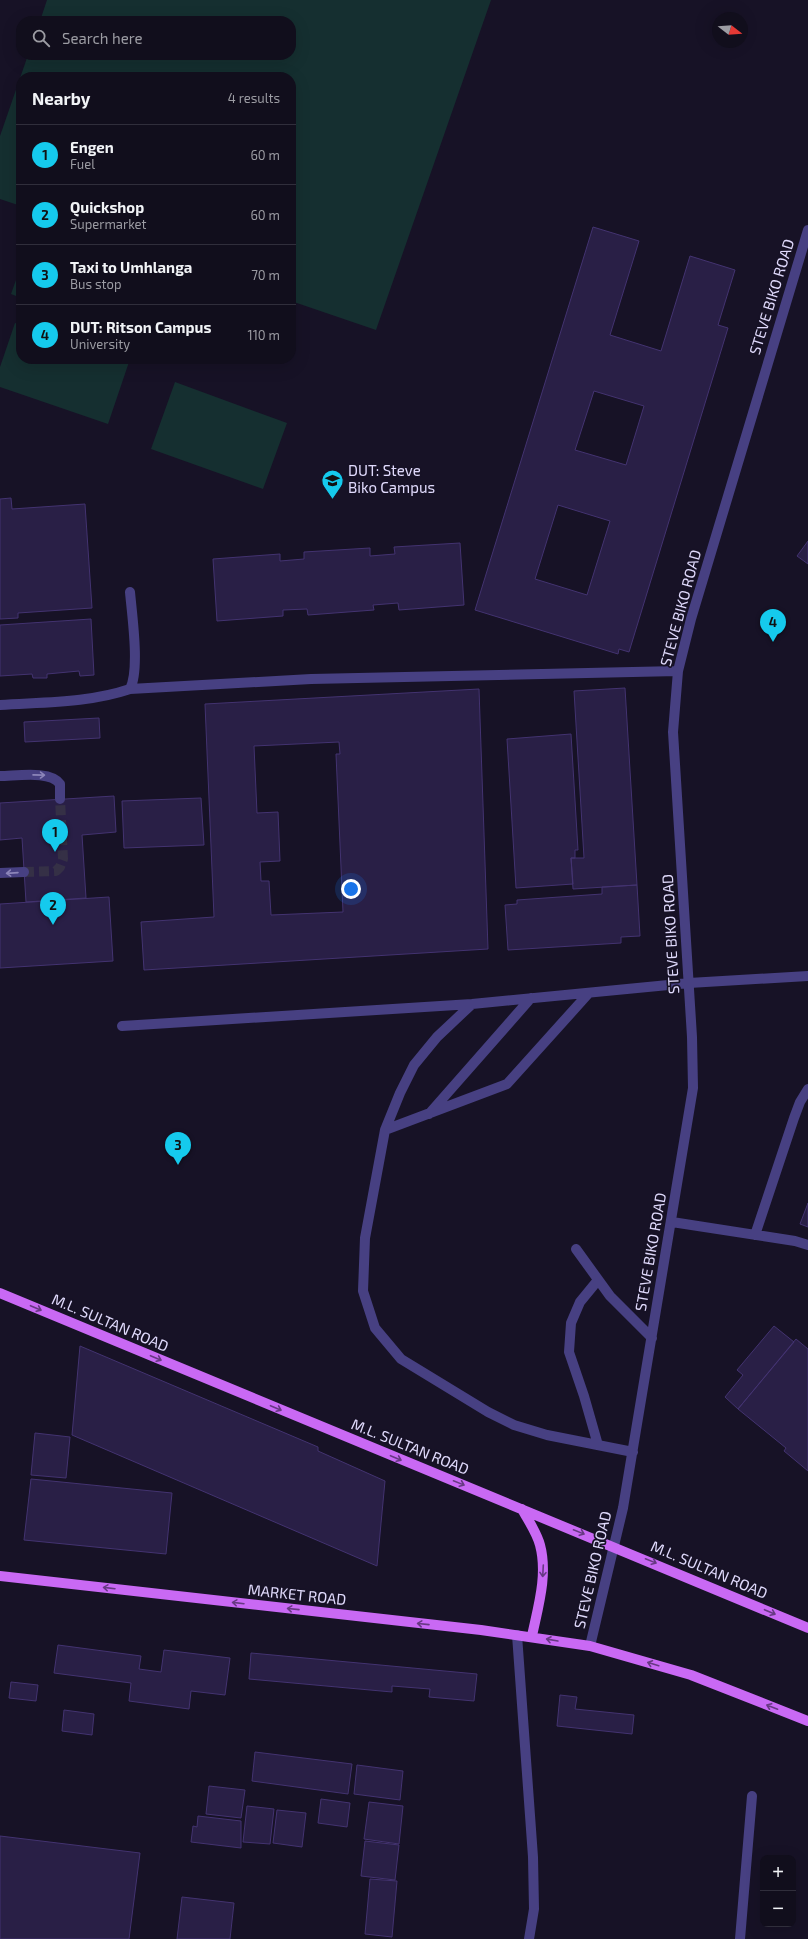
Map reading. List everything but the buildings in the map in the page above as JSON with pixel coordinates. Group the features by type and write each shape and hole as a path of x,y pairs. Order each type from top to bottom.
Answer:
{"main road":[{"name":"M.L. SULTAN ROAD","path":"0,1293 808,1628"},
{"path":"522,1509 540,1543 543,1561 542,1588 532,1636"},
{"name":"MARKET ROAD","path":"0,1576 532,1636 590,1646"},
{"path":"590,1646 691,1676 808,1721"}],"street":[{"name":"STEVE BIKO ROAD","path":"590,1646 614,1547 633,1452 693,1088 689,983 674,732 678,671 694,611 808,230"},
{"path":"130,592 134,682 130,689"},
{"path":"0,705 87,699 114,694 130,689 311,679 678,671"},
{"path":"0,776 50,776 55,778 60,784 60,799"},
{"path":"0,873 24,872"},
{"path":"122,1026 472,1004 588,994 689,983 808,976"},
{"path":"385,1130 507,1084 588,994"},
{"path":"428,1115 531,998"},
{"path":"472,1004 437,1037 414,1065 400,1093 385,1130 365,1238 363,1291 375,1328 401,1359 488,1412 514,1425 547,1435 633,1452"},
{"path":"754,1235 796,1113 808,1089"},
{"path":"672,1222 794,1241 808,1245"},
{"path":"576,1249 610,1296 652,1338"},
{"path":"598,1280 580,1302 571,1323 569,1352 584,1396 598,1445"},
{"path":"517,1635 534,1857 534,1909 529,1939"},
{"path":"740,1939 752,1796"}],"green space":[{"path":"47,0 491,0 376,330 296,303 296,72 22,72 26,60 296,60 296,16 42,16"},
{"path":"16,90 16,204 0,199 0,136"},
{"path":"16,280 16,296 11,294"},
{"path":"15,323 16,364 128,364 108,424 0,387 0,367"},
{"path":"175,382 287,423 263,489 151,449"}],"tunnel":[{"path":"24,872 56,871 60,867 63,859 60,799"}],"place":[{"name":"DUT: Steve Biko Campus","path":"333,500"},
{"name":"DUT: Ritson Campus","path":"773,642"},
{"name":"Engen","path":"55,852"},
{"name":"Quickshop","path":"53,925"},
{"name":"Taxi to Umhlanga","path":"178,1165"}]}
